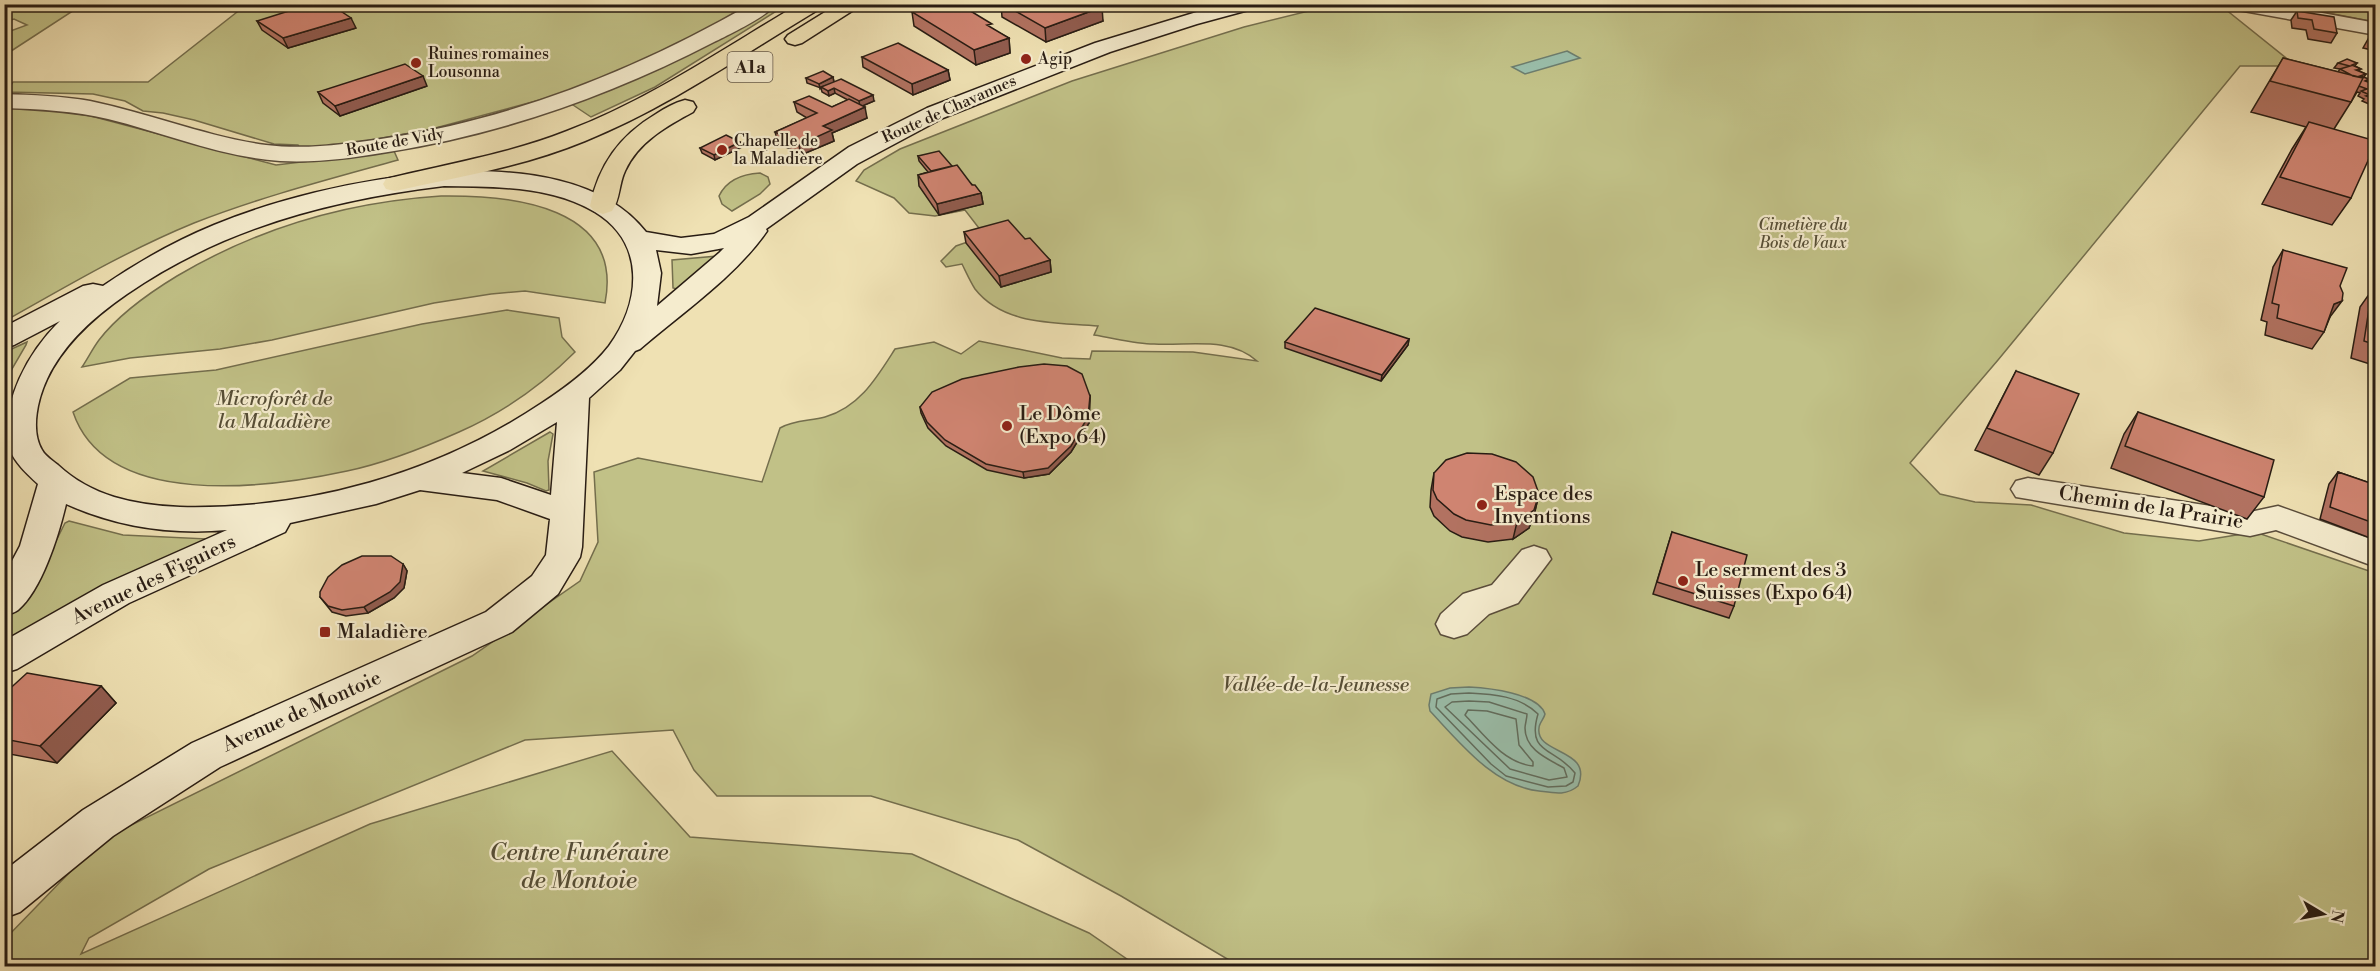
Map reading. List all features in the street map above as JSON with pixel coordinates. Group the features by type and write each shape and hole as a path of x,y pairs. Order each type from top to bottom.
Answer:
{"highway":[{"name":"A1a","path":"394,184 530,152 599,127 657,97 814,4"},
{"name":"A1a","path":"772,53 853,4"},
{"path":"603,206 610,173 630,143 660,120 699,99"}],"main road":[{"name":"Route de Vidy","path":"4,102 90,108 253,150 295,154 387,146 481,125 554,102 658,63 766,4"},
{"name":"Route de Chavannes","path":"639,238 674,246 704,245 736,235 769,216 844,161 886,136 936,112 1072,56 1156,29 1249,4"},
{"path":"2238,4 2376,29"},
{"path":"4,339 63,306 171,255 214,235 281,210 350,191 444,179 491,179 534,183 571,192 603,206 629,226 639,238 648,264 648,286 643,309 619,352 574,395 492,446 416,479 364,496 308,509 239,518 180,519 142,516 99,506 69,494 44,476 13,435 24,393 40,363 61,336 88,310 125,282 171,255"},
{"name":"Route de Chavannes","path":"619,352 729,258 769,216"},
{"name":"Avenue de Montoie","path":"4,898 98,823 206,755 499,622 524,604 545,585 563,557 574,395"},
{"path":"416,479 501,489 567,513"},
{"path":"4,602 32,562 44,531 54,484"},
{"name":"Chemin de la Prairie","path":"2028,489 2250,524 2278,518 2376,555"},
{"name":"Avenue des Figuiers","path":"4,659 116,594 308,509"},
{"path":"1454,624 1476,604 1505,594 1534,559"}],"green space":[{"path":"1337,4 2220,5 2296,66 2240,66 1998,360 1910,463 1940,494 1975,502 2031,505 2124,533 2199,541 2255,532 2375,573 2375,966 1239,966 1121,896 1018,840 871,796 717,796 694,770 673,730 525,740 209,869 89,938 81,954 370,824 612,751 690,837 912,854 1089,933 1137,966 5,966 4,940 101,840 472,656 580,581 598,542 594,472 638,458 762,482 780,428 790,423 825,417 848,406 866,390 895,349 934,342 961,354 979,341 1062,358 1090,359 1092,351 1193,352 1257,361 1246,353 1221,345 1132,342 1094,335 1098,326 1032,320 1001,310 975,289 962,264 946,267 941,261 956,246 985,236 965,210 935,216 909,213 894,198 856,181 864,170 900,149 1072,81 1244,27"},
{"path":"20,5 82,5 5,55 5,33 27,25 14,19 5,22 5,11"},
{"path":"246,5 786,5 655,87 591,117 558,95 428,130 302,152 298,145 274,144 194,120 143,111 125,101 93,94 6,92 13,82 148,82"},
{"path":"2287,5 2375,5 2375,22"},
{"path":"5,108 40,108 91,116 276,165 394,151 398,160 321,181 194,223 122,257 5,321"},
{"path":"760,173 768,177 770,184 760,194 732,211 722,204 719,196 726,185 742,176"},
{"path":"469,196 529,204 557,213 580,226 597,245 606,271 605,303 525,291 491,294 434,303 272,340 220,349 130,358 82,367 107,330 145,297 177,276 239,244 304,220 338,211 406,199"},
{"path":"718,256 677,289 673,288 672,260"},
{"name":"Microforêt de la Maladière","path":"507,310 559,318 562,337 575,352 535,387 491,416 418,449 362,468 276,483 234,486 193,485 153,478 119,465 91,443 73,412 130,378 216,370 422,324"},
{"path":"27,342 26,345 5,381 5,352"},
{"path":"550,432 553,434 548,461 549,490 483,471"},
{"path":"69,521 123,535 209,539 5,644 5,618 41,571 65,523"}],"water":[{"path":"1567,51 1580,58 1525,74 1512,67"},
{"path":"1469,687 1523,696 1541,707 1545,714 1539,726 1540,737 1572,758 1578,765 1581,774 1578,786 1560,793 1539,791 1507,781 1479,762 1430,711 1429,705 1431,694 1450,688"}],"building":[{"path":"311,4 330,4 351,18 283,38 257,21"},
{"path":"936,4 959,4 992,24 987,25 1009,38 974,50 912,12"},
{"path":"1003,4 1097,4 1102,7 1045,28"},
{"path":"2297,11 2334,17 2337,33 2314,29 2312,20 2298,18"},
{"path":"898,43 948,70 912,84 862,57"},
{"path":"2283,58 2363,78 2351,102 2270,81"},
{"path":"2347,59 2357,63 2352,65 2361,69 2356,70 2366,74 2360,76 2369,79 2365,81 2376,85 2370,87 2376,89 2376,100 2361,91 2367,89 2359,86 2363,78 2340,69 2350,66 2338,63"},
{"path":"405,64 423,76 335,106 318,92"},
{"path":"823,71 833,77 819,84 806,78"},
{"path":"841,79 873,95 859,101 834,88 828,91 821,87"},
{"path":"809,96 832,107 849,99 865,107 823,126 832,130 799,145 775,132 817,113 794,102"},
{"path":"2309,122 2376,141 2351,198 2280,177"},
{"path":"726,135 740,142 714,155 700,148"},
{"path":"939,151 952,166 931,171 918,156"},
{"path":"957,165 981,193 937,204 918,175"},
{"path":"1008,220 1025,239 1030,238 1050,260 999,276 964,232"},
{"path":"2283,250 2347,268 2340,286 2343,293 2342,301 2334,304 2324,332 2277,318 2279,305 2272,303"},
{"path":"2372,290 2376,291 2376,345 2364,341"},
{"path":"1315,308 1409,339 1382,375 1285,342"},
{"name":"Le Dôme (Expo 64)","path":"1044,364 1067,366 1082,374 1090,396 1088,417 1071,446 1048,468 1023,472 986,464 945,440 927,422 920,407 932,392 962,379"},
{"path":"2016,371 2079,394 2053,453 1987,428"},
{"path":"2138,412 2274,460 2264,497 2125,446"},
{"name":"Espace des Inventions","path":"1467,453 1492,454 1516,462 1533,477 1539,494 1534,510 1517,522 1491,525 1466,520 1454,514 1437,499 1433,490 1434,473 1446,460"},
{"path":"2338,472 2376,485 2376,524 2330,507"},
{"path":"1672,532 1747,555 1734,606 1657,582"},
{"path":"362,556 391,556 403,564 400,582 390,592 364,607 342,610 328,606 320,597 320,592 328,577 342,565"},
{"path":"27,673 101,686 40,746 4,739 4,694"}],"place":[{"name":"Agip","path":"1026,59"},
{"name":"Ruines romaines Lousonna","path":"416,63"},
{"name":"Chapelle de la Maladière","path":"722,150"},
{"name":"Le Dôme (Expo 64)","path":"1007,426"},
{"name":"Espace des Inventions","path":"1482,505"},
{"name":"Le serment des 3 Suisses (Expo 64)","path":"1683,581"},
{"name":"Maladière","path":"325,632"}],"park label":[{"name":"Cimetière du Bois de Vaux","path":"1803,234"},
{"name":"Vallée-de-la-Jeunesse","path":"1316,685"},
{"name":"Centre Funéraire de Montoie","path":"579,867"}]}
